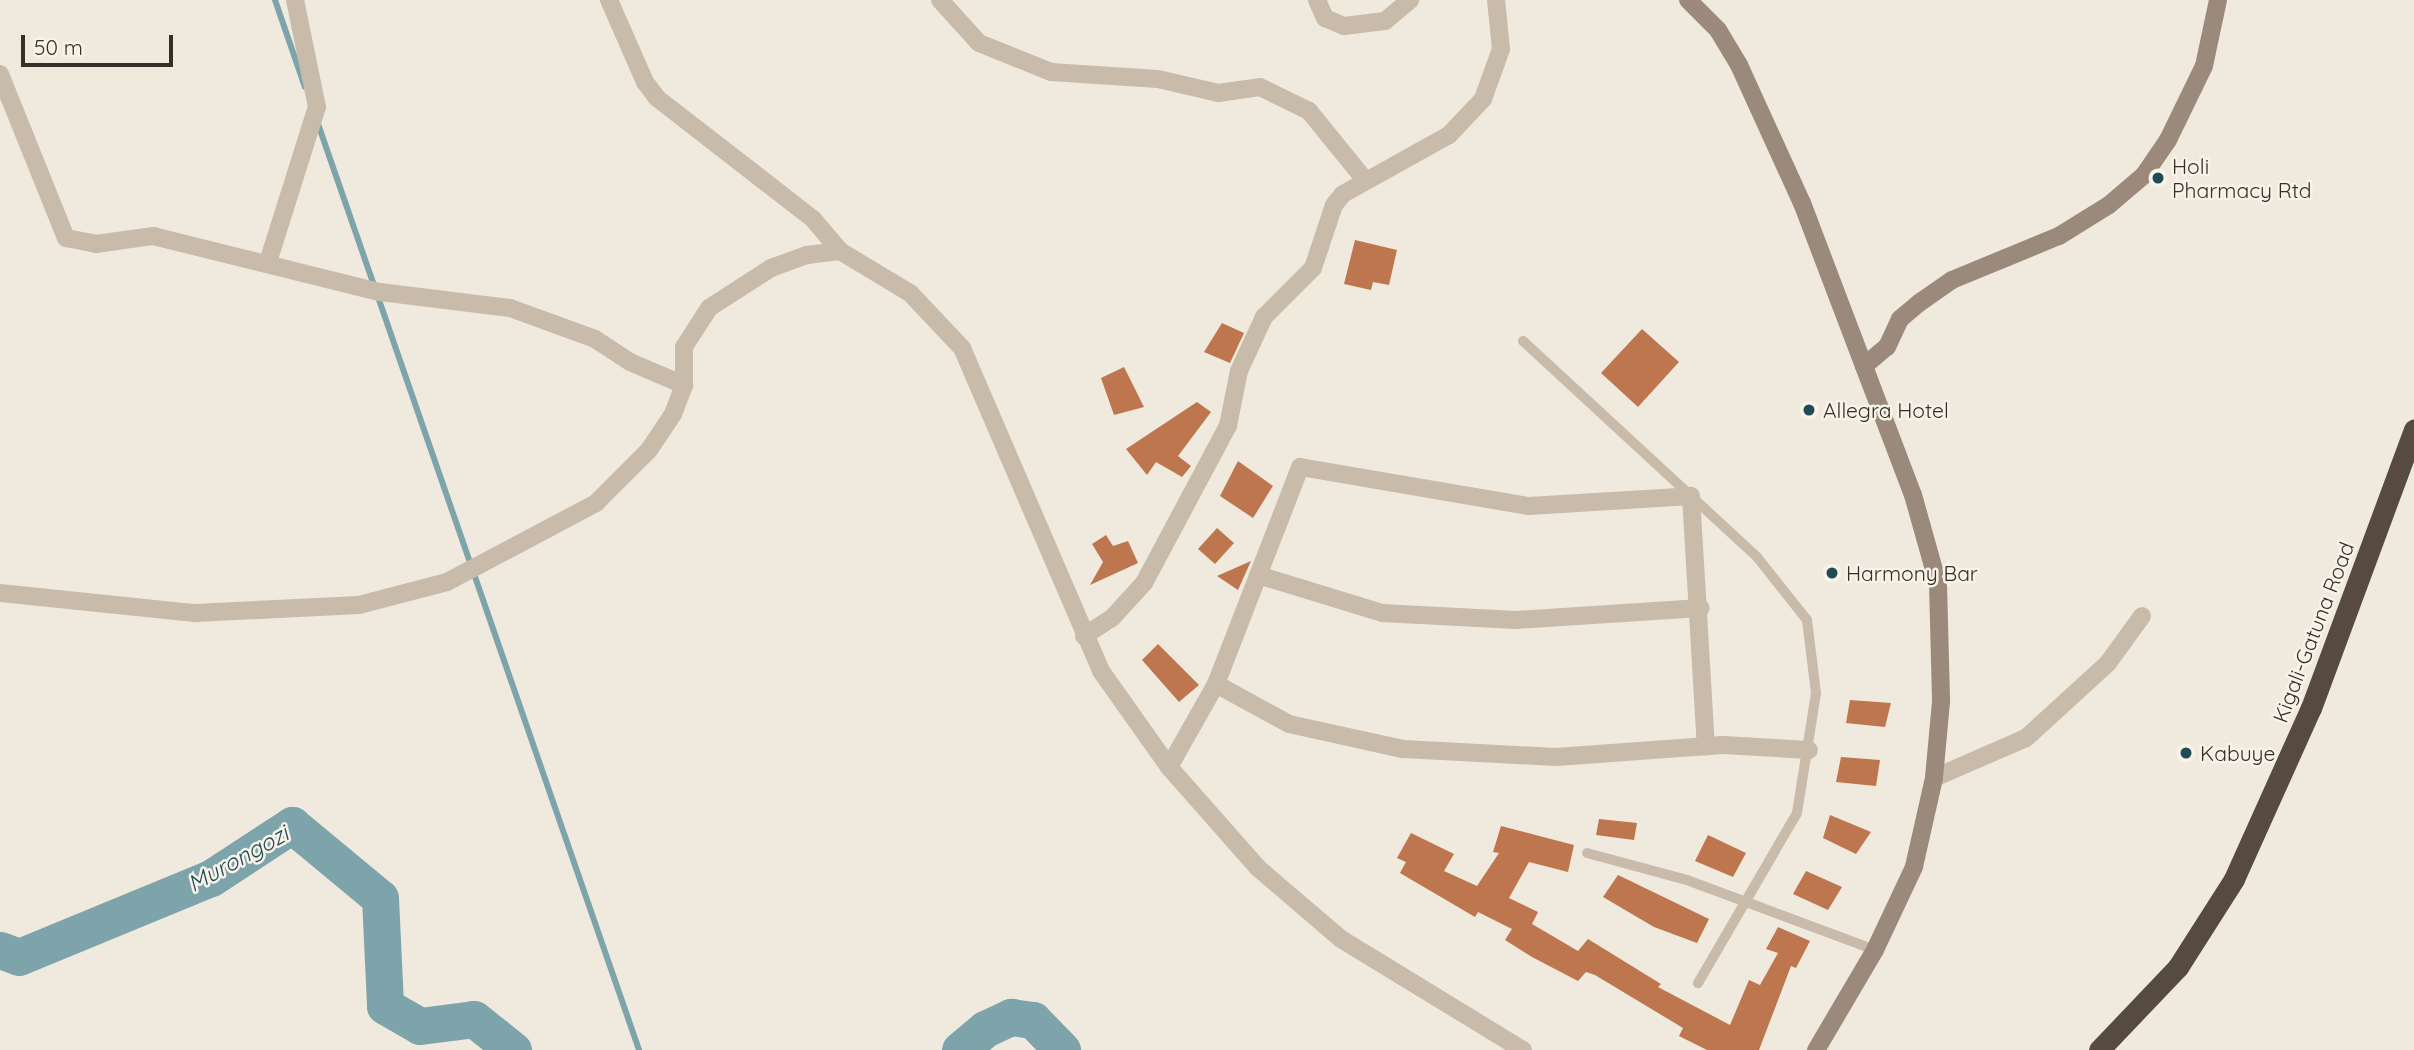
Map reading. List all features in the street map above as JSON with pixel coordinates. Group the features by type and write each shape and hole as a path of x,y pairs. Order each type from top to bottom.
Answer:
{"highway":[{"name":"Kigali-Gatuna Road","path":"2099,1050 2178,967 2228,890 2283,778 2414,429"}],"street":[{"path":"268,262 317,107 296,0"},
{"path":"609,0 645,82 657,97 813,219 840,251 910,293 962,348 1084,636 1124,709 1169,767 1258,868 1341,940 1523,1050"},
{"path":"940,0 960,28 979,43 1051,72 1158,79 1218,93 1260,87 1309,111 1364,180"},
{"path":"1317,0 1332,25 1344,26 1385,21 1410,0"},
{"path":"1084,636 1112,618 1144,583 1228,426 1239,371 1265,317 1313,268 1334,205 1364,180 1422,154 1461,125 1483,99 1502,49 1496,0"},
{"path":"1688,0 1718,30 1740,65 1802,203 1913,495 1938,584 1941,702 1934,778 1914,867 1875,950 1816,1050"},
{"path":"1864,366 1887,347 1900,319 1952,280 2059,236 2109,205 2144,175 2168,140 2204,66 2218,0"},
{"path":"0,74 66,238 96,244 153,236 268,262 380,292 510,308 595,339 630,362 684,385"},
{"path":"0,593 195,613 359,605 447,582 596,503 649,450 684,385 684,347 709,308 772,268 840,251"},
{"path":"1169,767 1216,684 1300,467 1529,506 1692,496 1701,608 1706,747"},
{"path":"1258,575 1382,613 1516,620 1701,608"},
{"path":"1934,778 2026,737 2108,663 2142,616"},
{"path":"1216,684 1289,724 1404,749 1556,757 1706,747 1809,750"}],"lane":[{"path":"1523,341 1692,496 1792,594 1807,620 1816,694 1797,813 1698,983"},
{"path":"1587,853 1746,902 1875,950"}],"building":[{"path":"1355,240 1397,250 1389,285 1373,282 1371,290 1344,284"},
{"path":"1222,323 1244,333 1230,363 1204,352"},
{"path":"1642,329 1679,362 1638,407 1601,373"},
{"path":"1124,367 1144,407 1114,415 1101,378"},
{"path":"1197,402 1211,412 1178,456 1191,466 1182,477 1156,462 1147,475 1126,449"},
{"path":"1238,461 1273,486 1253,518 1220,496"},
{"path":"1217,528 1234,543 1215,564 1198,549"},
{"path":"1106,535 1113,546 1128,541 1138,563 1090,585 1103,562 1092,544"},
{"path":"1251,561 1238,590 1217,576"},
{"path":"1158,644 1199,685 1179,702 1142,660"},
{"path":"1850,700 1891,703 1885,727 1846,723"},
{"path":"1841,757 1880,760 1876,786 1836,782"},
{"path":"1830,815 1871,832 1856,854 1823,838"},
{"path":"1599,819 1637,823 1634,840 1596,835"},
{"path":"1501,826 1574,845 1568,872 1529,862 1509,898 1538,912 1532,924 1578,951 1588,939 1661,984 1658,987 1730,1025 1749,980 1760,985 1778,953 1766,949 1778,927 1810,941 1796,968 1791,966 1759,1050 1707,1050 1679,1036 1683,1028 1595,975 1586,972 1578,981 1532,957 1505,940 1512,929 1478,912 1475,917 1400,873 1406,862 1397,858 1411,833 1454,854 1444,871 1477,886 1499,853 1493,852"},
{"path":"1708,835 1746,853 1733,877 1695,861"},
{"path":"1806,871 1842,887 1828,910 1793,894"},
{"path":"1618,875 1709,919 1697,943 1654,927 1603,897"}],"waterway":[{"path":"275,0 305,87"},
{"path":"317,121 639,1050"},
{"name":"Murongozi","path":"0,950 19,957 211,878 292,825 380,898 385,1006 420,1026 474,1019 513,1050"},
{"name":"Murongozi","path":"960,1050 985,1029 1011,1017 1033,1020 1062,1050"}],"place":[{"name":"Holi Pharmacy Rtd","path":"2158,178"},
{"name":"Allegra Hotel","path":"1809,410"},
{"name":"Harmony Bar","path":"1832,573"},
{"name":"Kabuye","path":"2186,753"}]}
